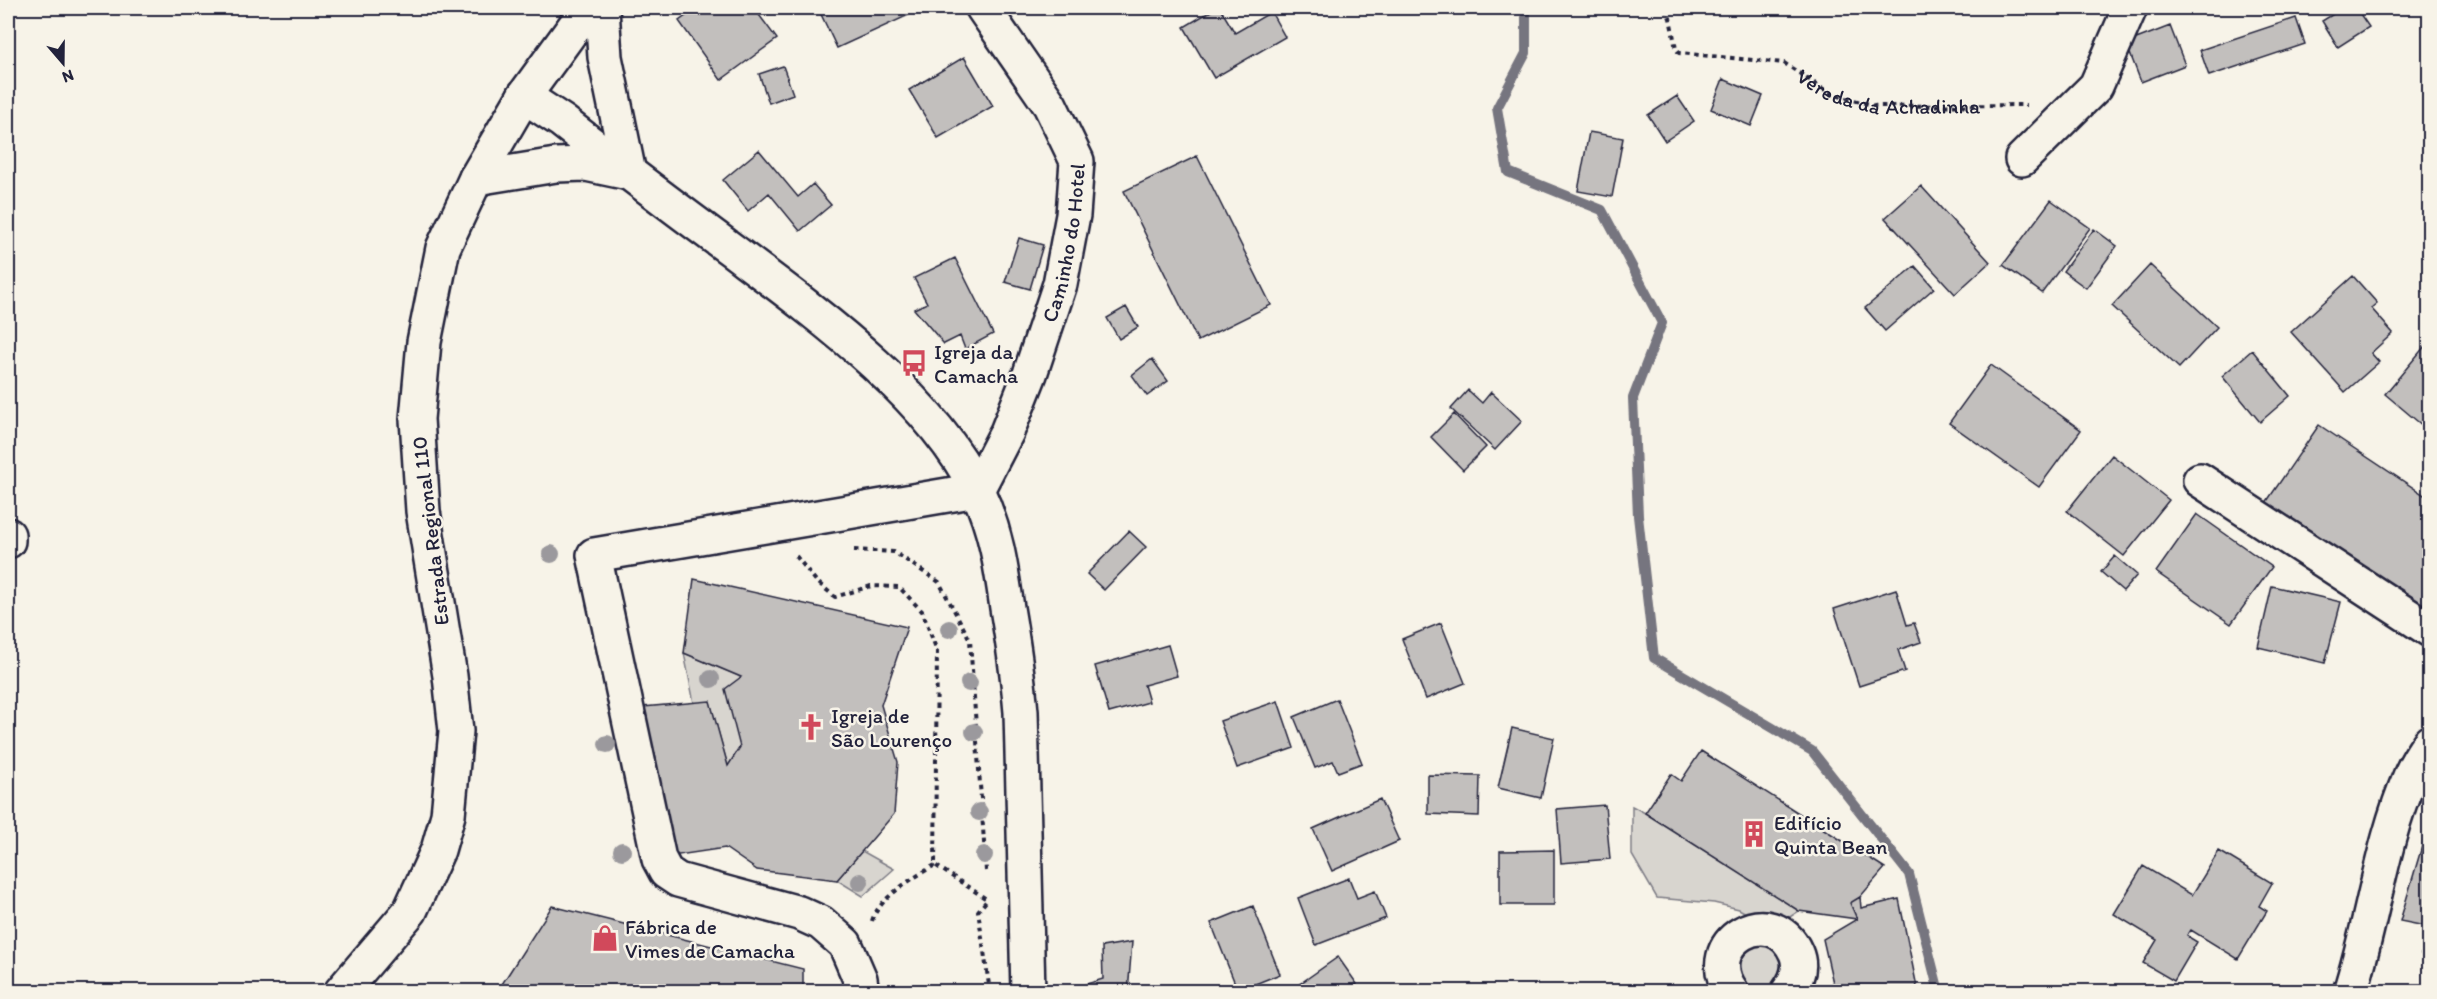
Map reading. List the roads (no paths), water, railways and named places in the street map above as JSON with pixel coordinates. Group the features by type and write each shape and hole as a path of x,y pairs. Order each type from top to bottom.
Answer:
{"street":[{"name":"Estrada Regional 110","path":"341,992 410,911 438,849 448,815 456,731 450,676 423,511 417,419 424,342 443,248 476,178 524,96 588,8"},
{"path":"602,8 605,57 629,173"},
{"name":"Caminho do Hotel","path":"977,490 1007,432 1030,374 1060,284 1073,215 1077,161 1050,105 982,8"},
{"path":"2022,159 2096,86 2130,8"},
{"path":"524,96 562,121 801,302 865,356 926,415 945,439 977,490 997,542 1018,676 1021,712 1028,992"},
{"path":"476,178 556,165 586,164 629,173"},
{"path":"2200,480 2430,630"},
{"path":"862,992 860,979 845,944 821,923 799,913 678,880 666,872 659,859 594,555 977,490"},
{"path":"8,535 8,542"},
{"path":"2349,992 2360,960 2391,830 2412,773 2430,742"},
{"path":"1732,992 1722,972 1724,952 1736,935 1755,927 1775,930 1791,941 1814,992"},
{"path":"1788,992 1797,980 1799,960"}],"waterway":[{"path":"1526,8 1526,53 1497,108 1508,172 1602,210 1662,323 1633,398 1638,516 1654,658 1812,751 1909,874 1939,992"}],"place":[{"name":"Igreja da Camacha","path":"914,363"},
{"name":"Igreja de São Lourenço","path":"811,727"},
{"name":"Edifício Quinta Bean","path":"1754,834"},
{"name":"Fábrica de Vimes de Camacha","path":"605,938"}]}
